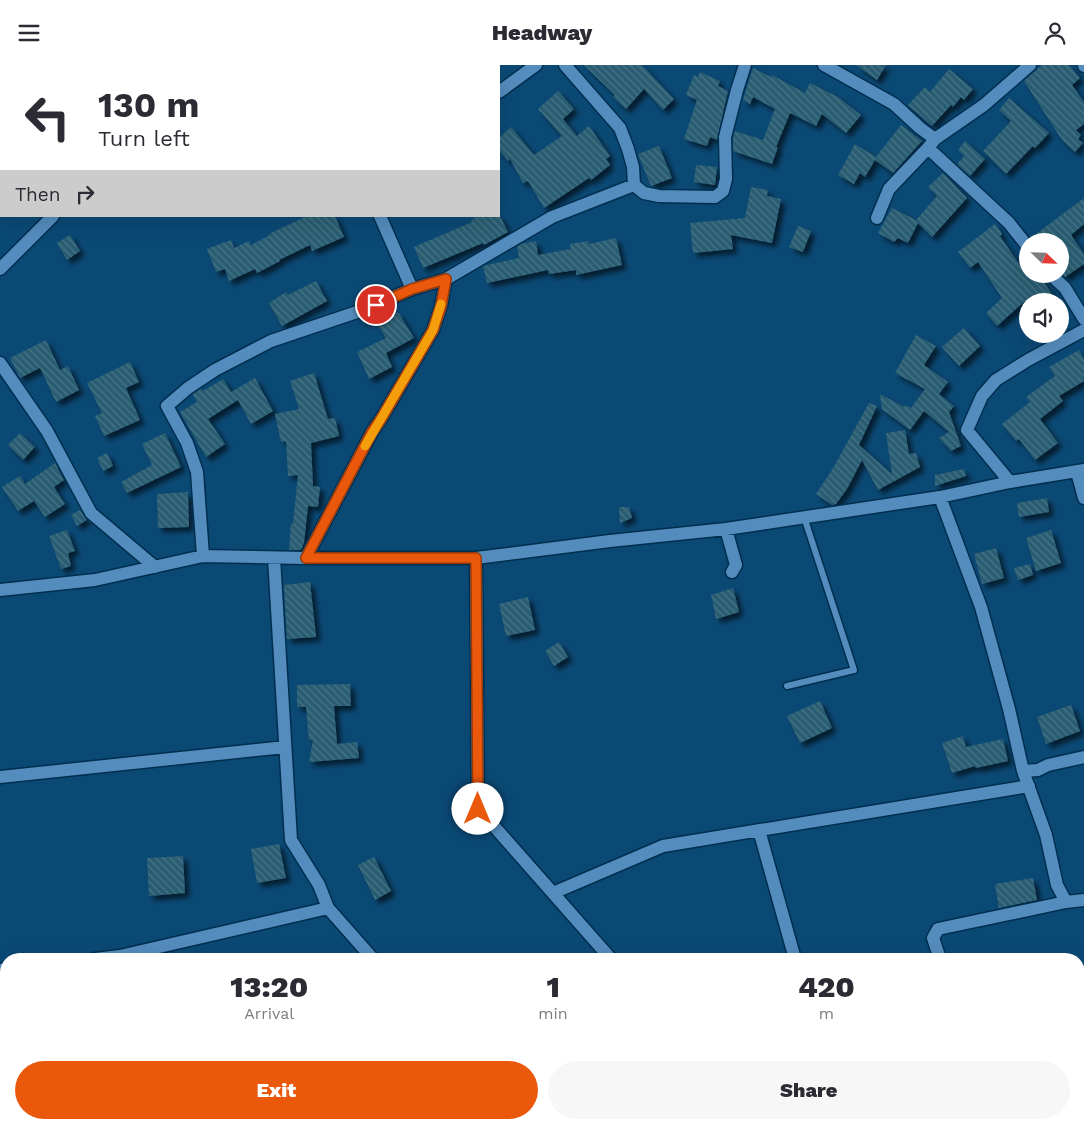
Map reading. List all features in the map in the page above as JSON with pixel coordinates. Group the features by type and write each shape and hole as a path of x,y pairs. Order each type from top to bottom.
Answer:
{"street":[{"path":"500,91 536,65"},
{"path":"569,67 620,128 630,158 634,185 644,193 659,196 715,197 723,191 726,179 725,137 736,90 745,65"},
{"path":"877,218 889,189 932,143 984,105 1030,65"},
{"path":"827,66 894,103 920,128 1019,236"},
{"path":"203,556 197,472 187,443 167,407 188,388 215,370 271,341 357,312 412,289 446,279 552,217 634,185"},
{"path":"0,269 52,217"},
{"path":"380,217 412,289"},
{"path":"306,558 372,432 433,330 441,306 446,279"},
{"path":"1060,283 1065,288 1084,319"},
{"path":"1010,482 966,430 974,412 982,396 996,380 1028,360 1084,330"},
{"path":"0,363 47,431 91,513 155,567"},
{"path":"0,590 96,580 203,556 476,558 600,542 726,529 940,497 1010,482 1080,471 1084,498"},
{"path":"940,497 982,607 1023,771 1046,835 1057,885 1066,902"},
{"path":"726,529 736,565 732,572"},
{"path":"274,558 291,841 319,885 328,908 368,953"},
{"path":"476,558 478,809 607,953"},
{"path":"0,777 285,747"},
{"path":"1023,771 1038,770 1048,765 1084,757"},
{"path":"553,893 664,846 1028,786"},
{"path":"759,830 793,953"},
{"path":"938,953 933,938 938,929 1066,902 1084,900"},
{"path":"133,953 328,908"}],"lane":[{"path":"787,686 854,670 804,517"}],"building":[{"path":"584,65 642,65 674,99 663,110 644,89 626,109 613,97 615,95"},
{"path":"856,65 886,65 877,80"},
{"path":"1042,65 1069,65 1080,78 1072,85 1084,102 1084,124 1076,130 1081,135 1078,139 1083,143 1075,152 1062,140 1024,81"},
{"path":"753,68 771,77 772,75 805,93 810,83 838,97 861,115 846,133 822,114 816,126 790,113 776,147 778,147 772,164 733,151 735,131 763,140 775,109 753,97 750,104 743,100"},
{"path":"949,69 973,89 964,100 961,97 953,107 951,105 932,126 908,105 925,87 930,92"},
{"path":"700,72 720,81 718,86 728,91 717,140 710,137 707,146 684,139 697,100 686,95 694,75 698,77"},
{"path":"558,91 574,109 563,119 577,136 589,126 610,156 606,159 610,165 591,180 589,178 544,208 528,181 523,183 510,159 508,161 500,151 500,137 511,127 534,155 562,136 538,109"},
{"path":"1009,98 1049,133 1035,148 1033,146 1006,174 983,151 1011,121 999,110"},
{"path":"901,125 922,141 893,173 875,160 865,177 860,173 854,184 838,175 855,144 876,157"},
{"path":"965,141 985,159 970,176 957,164 964,156 958,150"},
{"path":"659,146 672,178 651,186 638,154"},
{"path":"696,165 717,167 715,185 694,182"},
{"path":"943,173 967,198 932,237 918,223 908,243 898,238 894,242 878,233 892,208 916,220 937,196 928,187"},
{"path":"751,187 768,190 767,196 781,199 772,243 731,235 733,249 693,253 690,223 745,218"},
{"path":"1084,198 1084,224 1071,235 1084,254 1084,264 1069,274 1069,233 1037,233"},
{"path":"500,216 508,232 484,245 483,243 423,268 414,247 472,222 471,220 476,217"},
{"path":"305,217 335,217 344,237 312,251 310,245 257,273 255,269 229,281 225,269 216,272 207,249 231,240 234,248 249,241 251,245"},
{"path":"995,224 1002,234 1000,236 1019,264 1019,283 1044,283 1051,293 1019,293 1019,306 997,326 986,313 1002,298 978,262 970,268 958,252"},
{"path":"798,226 811,231 803,252 789,247"},
{"path":"70,235 80,251 67,260 57,243"},
{"path":"616,238 622,265 576,275 576,270 549,274 548,270 487,283 483,266 519,258 517,247 521,244 536,241 538,255 571,249 570,244 588,241 589,244"},
{"path":"316,281 327,301 282,326 269,303 286,292 288,295"},
{"path":"398,312 414,338 386,353 392,367 369,379 357,352 386,338 378,326"},
{"path":"964,328 980,346 959,366 942,347"},
{"path":"916,335 936,346 924,365 948,382 939,394 954,406 949,412 961,446 951,451 939,438 949,432 924,411 910,430 882,409 880,394 904,407 906,405 911,408 925,389 895,373"},
{"path":"46,340 60,370 68,366 79,390 56,402 40,368 20,378 10,358"},
{"path":"1079,350 1084,359 1084,381 1059,396 1063,401 1040,419 1058,443 1035,460 1019,439 1016,441 1002,424 1030,402 1026,397 1055,376 1049,367"},
{"path":"130,362 139,382 126,388 140,420 104,436 95,416 102,413 87,383"},
{"path":"314,373 328,419 335,418 339,436 311,443 313,486 320,487 318,507 308,506 304,543 301,550 289,550 298,475 288,476 286,441 281,442 275,414 299,409 290,381"},
{"path":"255,378 273,411 251,424 238,400 208,419 225,444 206,457 180,412 197,402 193,394 201,389 203,391 223,379 231,392"},
{"path":"869,403 877,406 859,445 892,474 886,433 905,430 909,454 916,453 920,467 878,490 862,460 847,489 836,504 832,505 816,494 832,470"},
{"path":"20,433 35,447 23,460 8,445"},
{"path":"165,433 181,467 127,493 121,482 152,465 142,444"},
{"path":"107,453 113,466 103,471 97,458"},
{"path":"55,463 64,480 54,487 65,504 45,517 34,501 18,511 2,487 20,476 25,484"},
{"path":"964,469 966,476 935,486 935,475"},
{"path":"188,492 189,527 158,528 157,494"},
{"path":"1047,498 1049,512 1019,517 1017,503"},
{"path":"619,507 629,507 632,518 620,523"},
{"path":"80,510 87,520 77,526 71,515"},
{"path":"67,530 75,551 68,553 71,566 61,569 49,536"},
{"path":"1051,530 1061,563 1036,571 1026,538"},
{"path":"996,548 1004,578 982,584 974,554"},
{"path":"1030,564 1033,575 1018,580 1014,568"},
{"path":"310,582 316,637 287,639 284,585"},
{"path":"733,588 739,612 716,619 711,595"},
{"path":"528,597 535,630 506,636 499,604"},
{"path":"559,642 568,657 554,666 545,651"},
{"path":"350,684 351,706 334,706 337,744 357,742 359,758 309,762 313,740 309,740 306,707 297,707 297,685"},
{"path":"820,701 832,728 800,743 787,716"},
{"path":"1071,705 1080,731 1046,744 1037,717"},
{"path":"963,736 966,747 1003,739 1008,761 976,768 975,766 952,773 942,743"},
{"path":"279,844 286,878 257,883 251,849"},
{"path":"183,856 185,893 149,896 147,858"},
{"path":"374,857 391,891 375,900 358,865"},
{"path":"1033,878 1037,900 999,908 995,884"}],"slow traffic":[{"path":"365,446 433,330 441,304"}],"route":[{"path":"376,305 412,289 446,279 441,306 433,330 372,432 306,558 476,558 478,809"}]}
